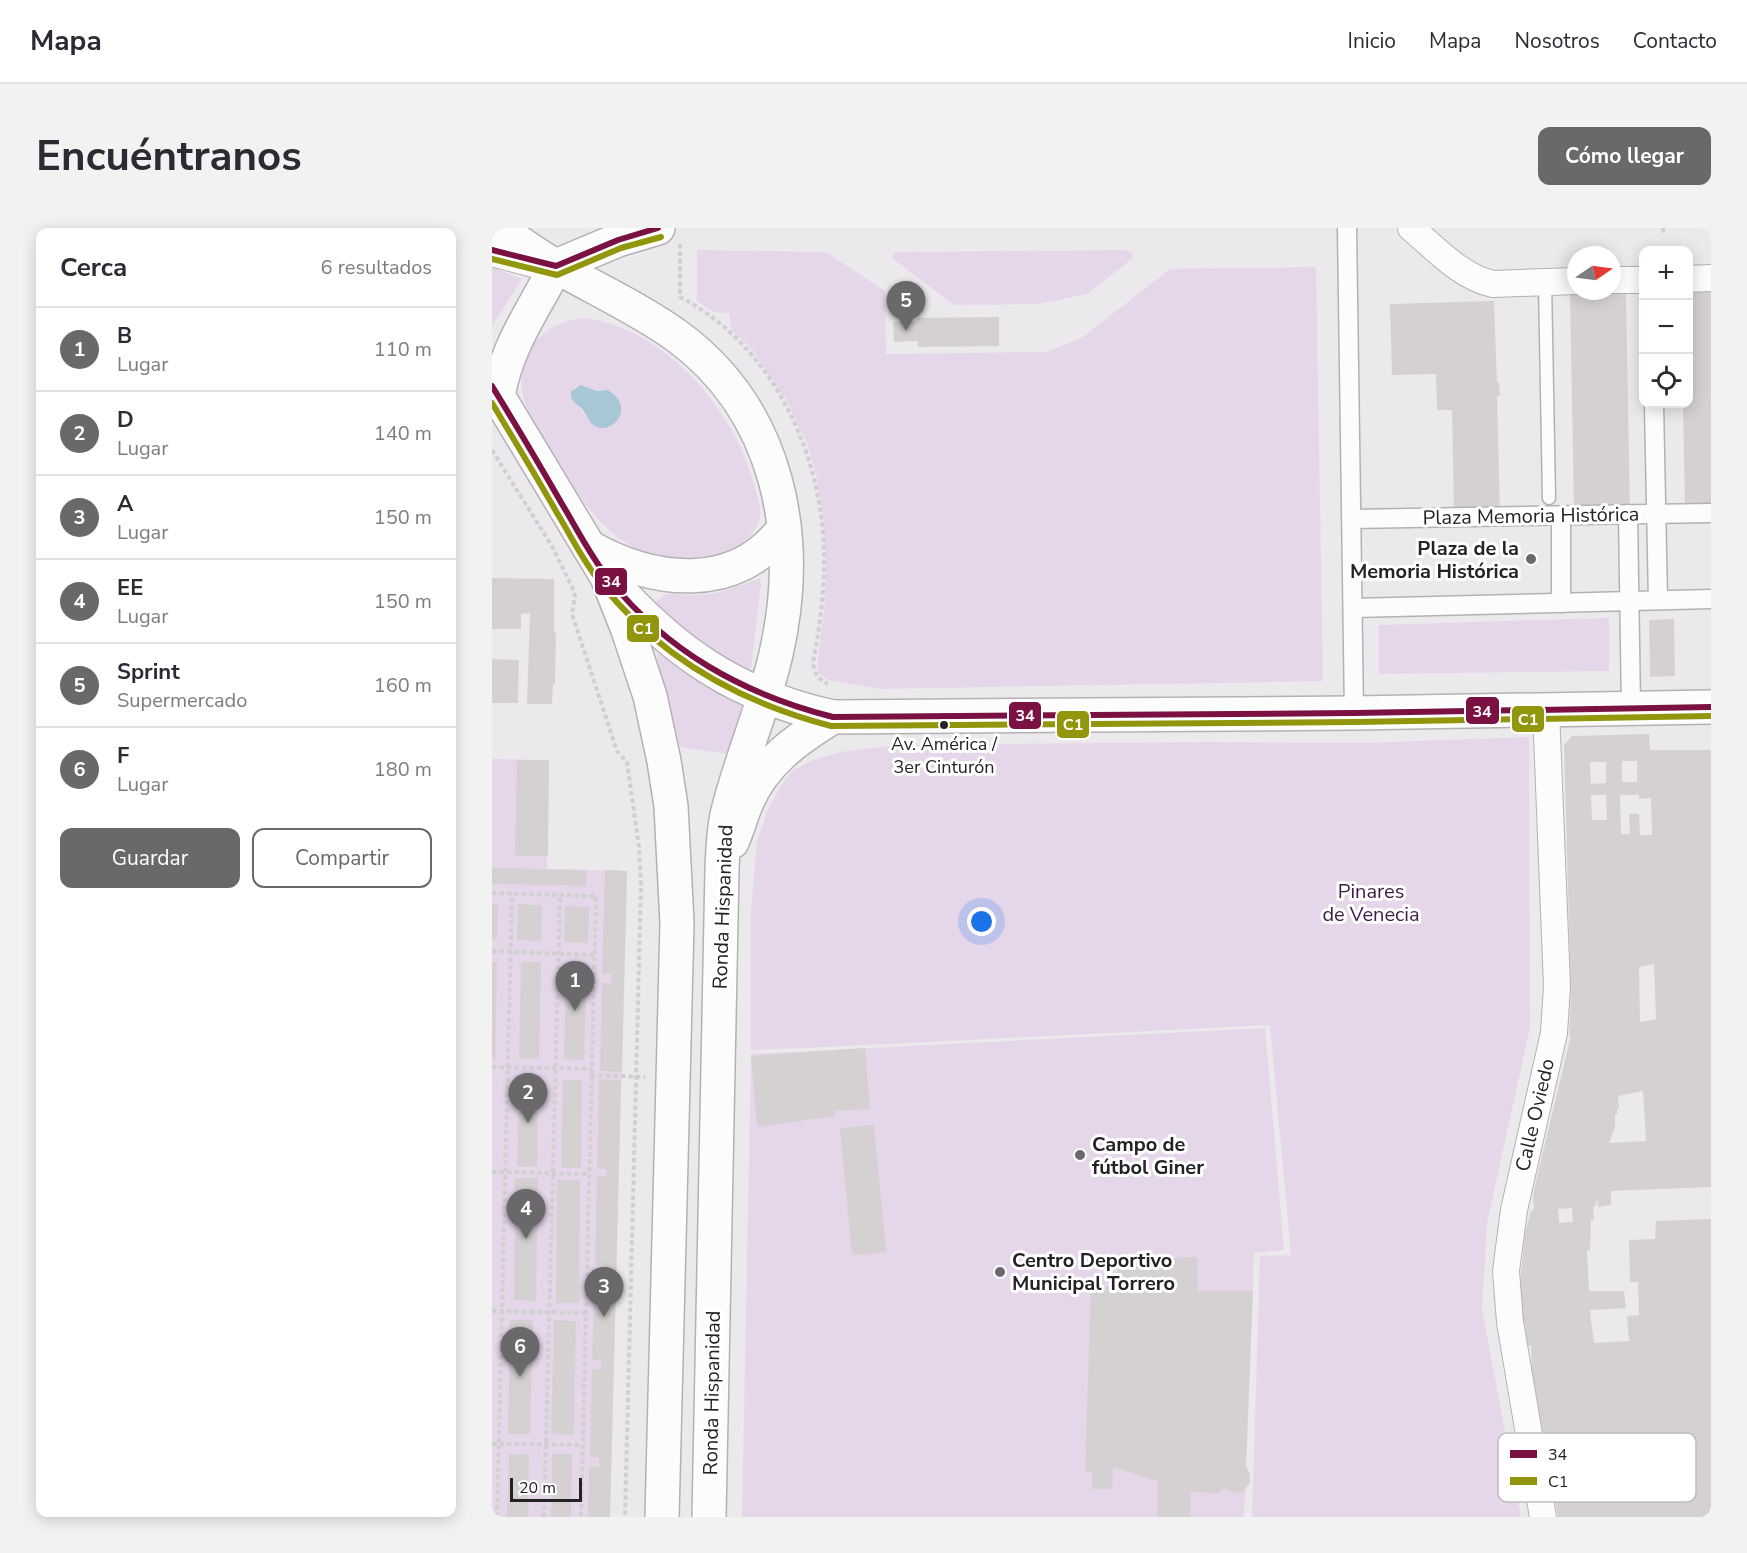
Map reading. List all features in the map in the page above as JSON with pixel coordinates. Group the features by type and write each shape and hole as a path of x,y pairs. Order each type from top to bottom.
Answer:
{"main road":[{"name":"Ronda Hispanidad","path":"499,228 556,266 654,321 711,364 759,433 777,483 784,528 783,609 776,654 765,695 727,813 722,869 709,1517"},
{"path":"658,228 618,240 556,266 512,347 495,391 606,577 628,630 650,696 658,728 671,806 676,923 662,1517"},
{"path":"589,547 603,555 638,568 676,575 700,576 722,573 752,560 774,541 784,528"},
{"path":"606,577 659,632 722,676 808,711 833,717 1354,713 1711,707"},
{"path":"722,869 746,803 761,775 788,747 833,717"}],"street":[{"path":"1347,228 1354,713"},
{"path":"1411,228 1448,259 1482,282 1493,284 1567,281"},
{"path":"492,250 556,266"},
{"path":"1693,279 1711,278"},
{"path":"1621,280 1639,280"},
{"path":"1654,408 1658,600"},
{"name":"Plaza Memoria Histórica","path":"1351,519 1711,513"},
{"path":"1628,514 1631,707"},
{"path":"1561,516 1561,603"},
{"path":"1353,608 1711,599"},
{"name":"Calle Oviedo","path":"1529,1433 1510,1322 1506,1271 1514,1210 1554,1033 1557,986 1546,710"},
{"name":"Calle Oviedo","path":"1540,1502 1543,1517"}],"lane":[{"path":"1545,282 1549,498"}],"path":[{"path":"1663,228 1663,235"},
{"path":"492,450 553,548 573,589 575,599 572,614 617,751 627,762 639,847 641,884 625,1517"},
{"path":"492,893 596,896 581,1517"},
{"path":"497,1517 512,894"},
{"path":"544,1517 560,895"},
{"path":"492,951 594,955"},
{"path":"492,1067 592,1069"},
{"path":"591,1075 673,1078"},
{"path":"492,1172 589,1174"},
{"path":"492,1311 586,1313"},
{"path":"492,1444 582,1445"}],"green space":[{"path":"697,250 824,252 829,254 885,291 886,354 1046,352 1080,339 1170,269 1316,267 1323,681 880,689 828,680 819,673 817,667 825,602 826,562 823,514 815,470 806,441 787,401 753,351 731,329 729,313 713,312 697,301"},
{"path":"1125,250 1131,252 1133,258 1087,294 1038,304 954,305 892,258 896,252"},
{"path":"492,267 522,279 492,326"},
{"path":"582,318 612,324 640,336 690,375 711,399 729,425 743,453 759,501 759,521 754,532 746,540 726,552 714,555 690,558 664,557 642,551 623,541 594,515 571,483 537,427 526,406 522,390 522,374 531,347 552,328","holes":["575,387 614,394 591,422 571,397 571,391"]},
{"path":"760,578 751,669 745,671 697,640 655,603 666,594 716,593"},
{"path":"1609,618 1609,671 1379,674 1379,625"},
{"path":"659,654 705,687 742,704 729,754 680,747 657,658"},
{"name":"Pinares de Venecia","path":"1529,737 1530,1027 1487,1223 1482,1309 1505,1433 1498,1433 1498,1502 1518,1502 1521,1517 1252,1517 1260,1256 1291,1255 1270,1025 751,1050 751,911 757,841 768,809 781,786 791,772 811,761 840,752 897,745 1368,743"},
{"path":"492,759 549,760 547,869 627,871 610,1517 492,1517"},
{"name":"Centro Deportivo Municipal Torrero","path":"1265,1028 1284,1250 1254,1253 1244,1517 742,1517 751,1054"}],"water":[{"path":"581,385 597,391 608,390 617,398 621,406 621,413 612,425 605,428 591,423 583,410 573,401 571,391"}],"building":[{"path":"1711,291 1711,509 1685,510 1683,408 1693,408 1693,292"},
{"path":"1621,293 1626,293 1630,511 1574,512 1570,300 1621,300"},
{"path":"1494,301 1497,383 1499,382 1500,396 1497,396 1500,513 1454,514 1452,410 1437,410 1436,374 1392,375 1390,304"},
{"path":"999,317 999,346 918,347 917,341 894,342 893,322 917,321 917,318"},
{"path":"492,578 554,579 554,633 556,633 555,684 553,684 552,704 527,704 530,613 521,614 521,629 492,629"},
{"path":"1674,619 1675,676 1650,677 1649,620"},
{"path":"492,659 519,660 518,703 492,703"},
{"path":"1649,734 1650,750 1711,750 1711,1187 1611,1191 1611,1205 1598,1207 1597,1198 1595,1207 1593,1207 1594,1220 1591,1220 1590,1250 1587,1250 1589,1291 1624,1291 1626,1308 1590,1310 1594,1343 1629,1341 1627,1316 1639,1315 1638,1282 1630,1282 1629,1240 1655,1239 1656,1221 1711,1219 1711,1517 1558,1517 1555,1502 1696,1502 1696,1433 1543,1433 1532,1370 1531,1345 1527,1346 1525,1323 1522,1323 1519,1294 1525,1234 1531,1211 1534,1210 1533,1194 1571,1035 1569,1036 1571,993 1564,745 1572,736","holes":["1622,761 1637,761 1637,782 1622,782","1590,762 1606,762 1606,783 1591,784","1591,795 1606,795 1607,820 1592,820","1620,795 1639,795 1639,799 1651,798 1652,835 1640,835 1639,814 1629,814 1630,834 1621,834","1654,964 1656,1019 1640,1022 1639,967","1643,1091 1646,1141 1609,1143 1615,1127 1615,1114 1619,1109 1618,1096","1572,1208 1573,1222 1559,1223 1558,1209"]},
{"path":"517,760 549,760 548,856 515,856"},
{"path":"492,868 586,870 586,886 492,884"},
{"path":"605,870 627,871 622,1072 600,1071 602,983 611,983 611,974 602,974"},
{"path":"492,904 498,904 497,939 492,939"},
{"path":"518,904 542,905 541,941 517,940"},
{"path":"565,906 589,907 588,943 564,942"},
{"path":"492,962 497,962 495,1059 492,1059"},
{"path":"521,962 541,962 539,1059 519,1059"},
{"path":"566,962 587,962 584,1060 564,1059"},
{"path":"865,1048 870,1109 835,1111 835,1116 757,1127 751,1056"},
{"path":"519,1079 538,1079 537,1167 517,1166"},
{"path":"599,1079 621,1080 610,1517 588,1517 589,1467 599,1467 599,1457 590,1457 592,1369 601,1369 601,1361 592,1360 595,1273 604,1273 604,1265 595,1265 597,1176 606,1176 606,1169 597,1169"},
{"path":"563,1080 582,1080 581,1168 561,1168"},
{"path":"874,1125 886,1252 852,1255 840,1128"},
{"path":"515,1178 538,1178 536,1301 514,1300"},
{"path":"557,1180 580,1180 579,1303 556,1303"},
{"path":"1197,1257 1198,1291 1253,1291 1246,1466 1250,1474 1250,1482 1243,1492 1235,1493 1223,1488 1219,1493 1191,1492 1190,1517 1157,1517 1158,1481 1113,1467 1112,1489 1092,1489 1092,1472 1085,1471 1091,1286 1118,1287 1117,1263"},
{"path":"510,1320 533,1320 530,1434 508,1434"},
{"path":"554,1320 576,1321 574,1435 551,1434"},
{"path":"509,1454 529,1455 528,1517 507,1517"},
{"path":"552,1454 572,1454 571,1517 551,1517"}],"transit line":[{"name":"34","path":"492,250 556,266 618,240 658,228"},
{"name":"C1","path":"492,259 557,275 621,248 661,237"},
{"name":"34","path":"492,386 595,560 608,578 655,628 709,667 738,682 768,696 833,717 1354,713 1711,707"},
{"name":"C1","path":"492,403 588,566 623,609 648,633 703,674 733,690 764,704 831,726 1354,722 1711,716"}],"place":[{"name":"Sprint","path":"906,331"},
{"name":"Plaza de la Memoria Histórica","path":"1531,559"},
{"name":"Av. América / 3er Cinturón","path":"944,725"},
{"name":"B","path":"575,1011"},
{"name":"D","path":"528,1123"},
{"name":"Campo de fútbol Giner","path":"1080,1155"},
{"name":"EE","path":"526,1239"},
{"name":"Centro Deportivo Municipal Torrero","path":"1000,1272"},
{"name":"A","path":"604,1317"},
{"name":"F","path":"520,1377"}]}
